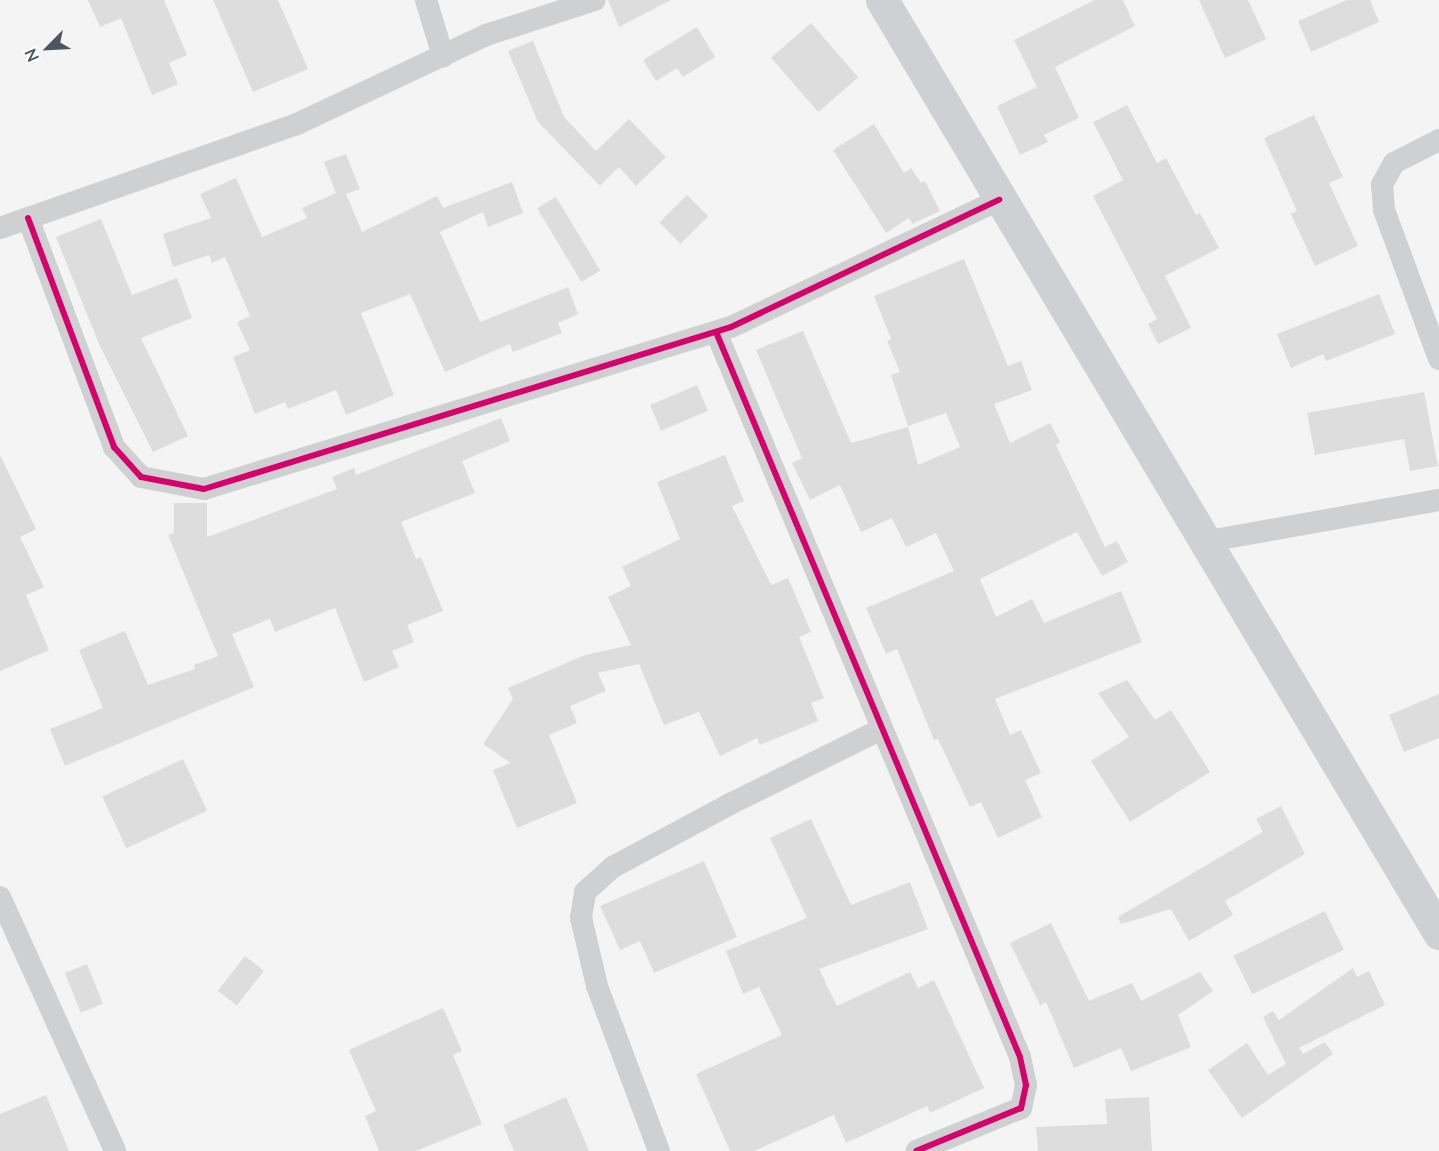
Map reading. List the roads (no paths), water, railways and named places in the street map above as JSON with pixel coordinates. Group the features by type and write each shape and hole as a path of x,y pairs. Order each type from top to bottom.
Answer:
{"main road":[{"path":"882,0 1203,542 1439,933"}],"street":[{"path":"426,0 443,56"},
{"path":"0,228 297,124 486,35 595,0"},
{"path":"1439,140 1394,163 1382,185 1384,210 1439,359"},
{"path":"28,218 114,447 141,477 204,489 716,332 999,200"},
{"path":"716,332 1020,1057 1026,1085 1021,1108 916,1151"},
{"path":"1203,542 1439,500"},
{"path":"659,1151 597,986 581,918 585,892 613,867 730,804 882,729"},
{"path":"0,897 115,1151"}]}
